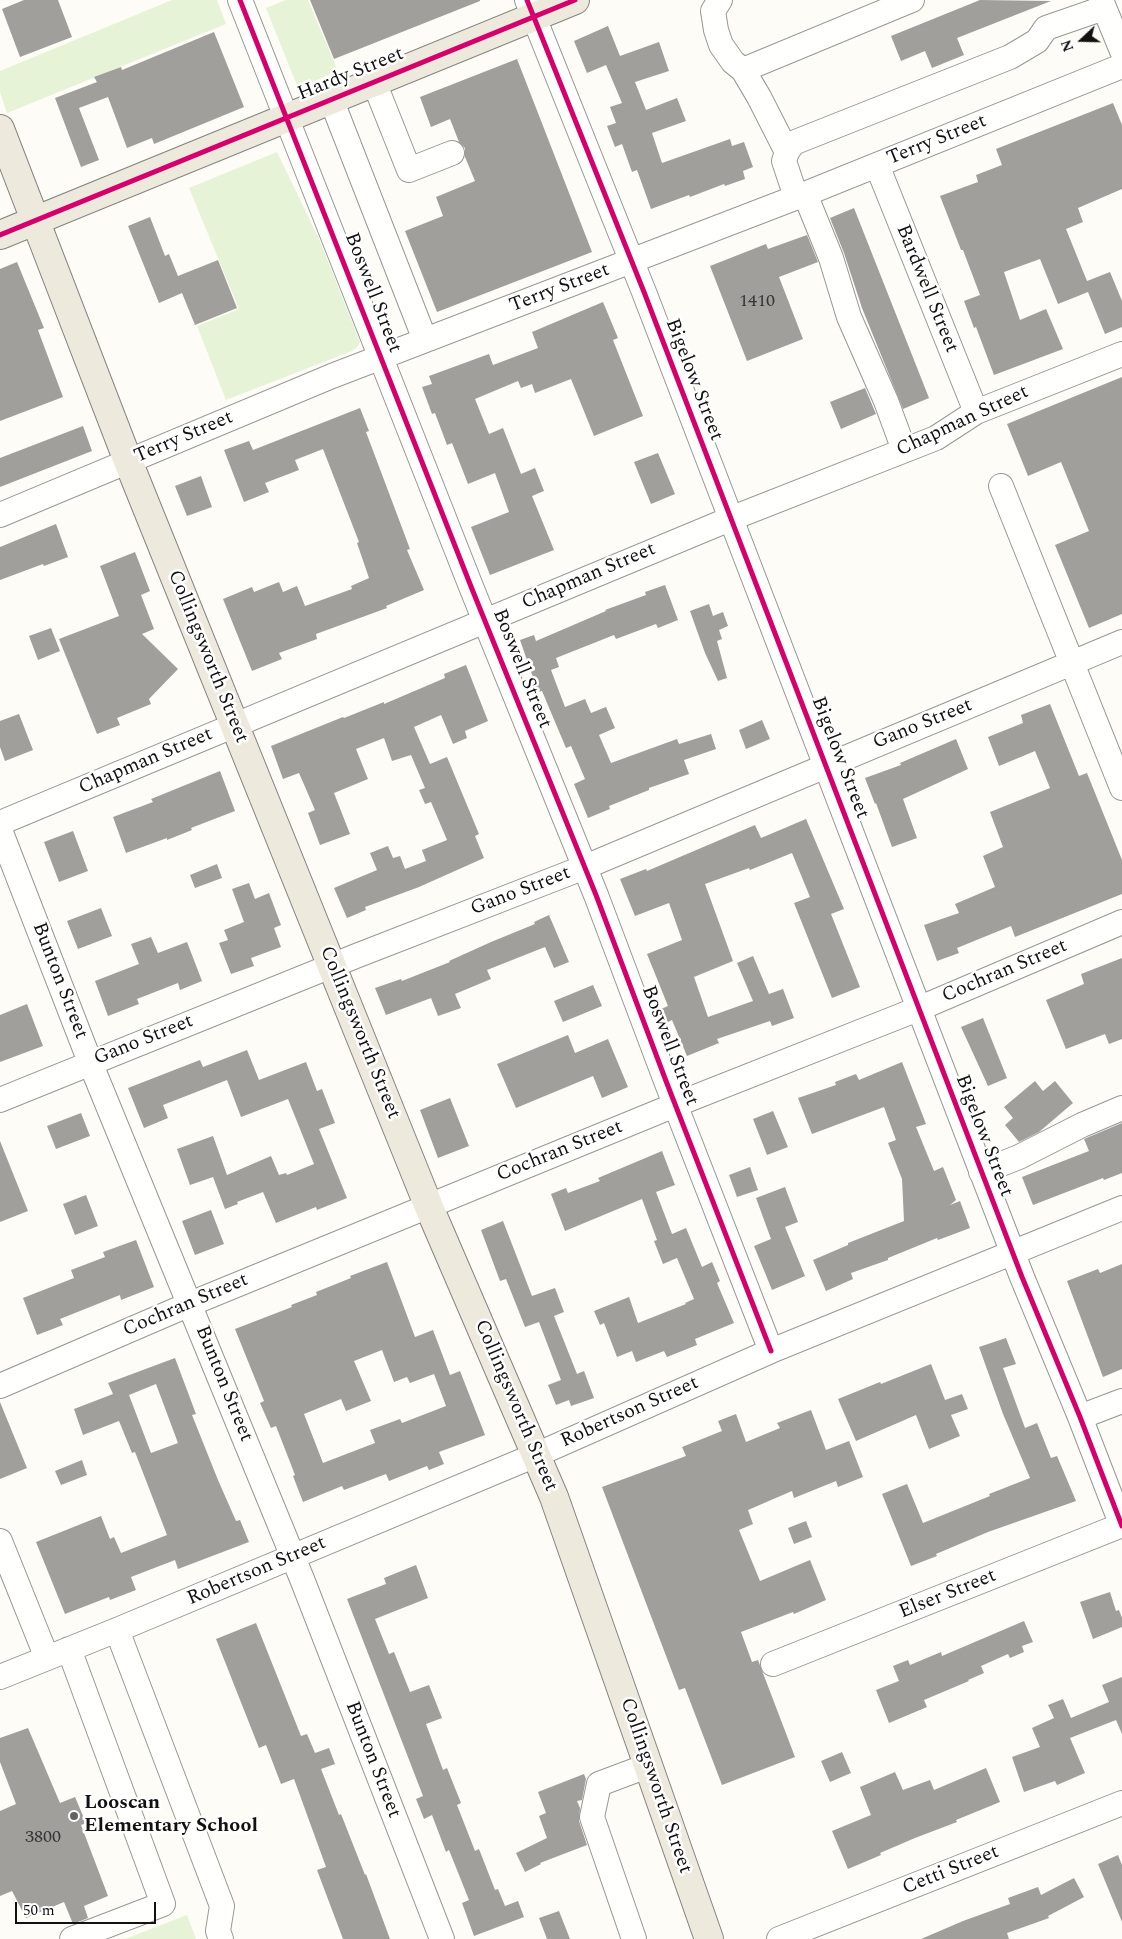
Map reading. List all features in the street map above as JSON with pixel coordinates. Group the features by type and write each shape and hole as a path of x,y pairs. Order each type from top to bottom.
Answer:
{"main road":[{"name":"Hardy Street","path":"0,235 374,82 530,8 575,0"},
{"name":"Collingsworth Street","path":"0,129 128,461 234,726 429,1207 554,1497 709,1939"}],"street":[{"name":"Boswell Street","path":"240,0 485,621 585,867 771,1351"},
{"path":"720,0 713,11 721,45 732,62 743,70 759,96 787,152"},
{"path":"743,70 912,0"},
{"path":"904,450 886,401 849,317 831,258 784,161 787,152 793,143 1010,57 1036,41 1046,28 1103,4 1122,51"},
{"name":"Bigelow Street","path":"530,8 631,262 826,765 1012,1253 1080,1417 1122,1526"},
{"name":"Terry Street","path":"0,515 380,357 800,196 1122,66"},
{"path":"374,82 409,170 452,153"},
{"path":"332,99 425,340"},
{"name":"Bardwell Street","path":"877,165 976,412"},
{"name":"Chapman Street","path":"0,823 730,519 936,438 976,412 1122,354"},
{"path":"1001,486 1122,788"},
{"name":"Gano Street","path":"0,1100 90,1062 585,867 1122,642"},
{"name":"Bunton Street","path":"0,830 90,1062 293,1557 442,1939"},
{"name":"Cochran Street","path":"0,1386 190,1304 675,1105 918,1009 1122,922"},
{"path":"981,1172 1019,1157 1082,1125 1122,1108"},
{"name":"Robertson Street","path":"0,1677 536,1455 771,1351 1122,1208"},
{"path":"1080,1417 1122,1401"},
{"name":"Elser Street","path":"773,1664 1122,1526"},
{"path":"0,1541 47,1658"},
{"path":"117,1630 222,1906 218,1931 221,1939"},
{"path":"69,1650 163,1904 72,1939"},
{"path":"634,1939 592,1818 599,1784 647,1766"},
{"name":"Cetti Street","path":"779,1939 1122,1803"}],"green space":[{"path":"172,0 217,0 226,24 7,113 0,92 0,71"},
{"path":"286,0 308,0 338,71 298,88 266,8"},
{"path":"277,152 319,239 360,342 352,351 226,400 197,326 239,309 189,188"},
{"path":"187,1915 196,1939 125,1939"}],"building":[{"path":"24,0 58,0 72,37 20,57 2,9"},
{"path":"310,0 480,0 480,1 334,59"},
{"path":"980,0 1051,1 957,38 964,55 932,68 925,51 901,61 891,36"},
{"path":"608,26 620,56 659,42 669,71 635,82 646,110 677,98 686,121 652,133 662,163 730,139 732,146 744,142 753,167 743,171 745,179 725,186 724,184 690,197 689,195 651,209 637,170 632,172 622,144 615,147 607,126 616,123 610,107 622,103 606,65 587,73 574,41"},
{"path":"214,32 244,107 154,144 152,138 127,148 108,97 79,108 99,160 81,167 55,98 97,82 94,77 121,67 122,70"},
{"path":"517,59 592,252 437,312 405,231 443,216 436,197 475,181 465,157 465,148 459,142 450,119 431,127 420,97"},
{"path":"1113,103 1122,125 1122,189 1078,208 1083,222 1066,229 1087,281 1110,272 1122,301 1122,327 1105,334 1088,292 1058,304 1040,259 1004,272 1020,320 1046,309 1063,349 994,375 964,301 980,295 940,196 978,182 976,175 1002,165 996,149"},
{"path":"854,208 929,398 903,409 862,308 830,218"},
{"path":"150,217 165,256 169,254 178,276 218,260 237,308 195,325 182,293 159,303 128,226"},
{"path":"807,235 818,262 779,277 803,339 747,361 710,266 766,244 768,249"},
{"path":"17,262 44,328 38,330 63,397 0,421 0,269"},
{"path":"603,302 618,338 613,340 643,416 594,436 571,379 535,393 532,384 521,388 518,381 475,399 489,434 503,428 521,474 535,468 544,491 532,496 554,550 490,575 471,527 509,512 495,473 468,484 452,443 447,445 435,413 432,414 422,387 432,384 429,376 489,354 493,365 538,348 532,332"},
{"path":"1122,377 1122,614 1089,628 1055,545 1089,531 1061,462 1028,476 1007,424"},
{"path":"865,388 876,414 841,429 830,402"},
{"path":"360,408 369,431 366,432 410,549 407,550 424,590 386,606 387,608 316,634 317,639 279,653 282,659 252,671 223,599 252,587 254,592 279,582 283,592 297,586 305,606 352,589 351,586 369,578 357,543 359,542 323,449 295,460 299,470 265,483 269,492 244,502 224,450 249,441 253,450"},
{"path":"83,426 92,451 0,487 0,458"},
{"path":"658,453 675,494 651,504 634,462"},
{"path":"201,476 212,507 187,516 175,486"},
{"path":"56,524 68,557 0,580 0,547"},
{"path":"135,552 150,591 141,595 154,629 142,634 178,669 149,699 151,704 117,718 120,725 97,734 59,639 119,616 100,566"},
{"path":"665,585 678,620 658,628 656,624 616,639 614,635 556,658 559,667 551,670 565,707 585,699 591,713 606,707 615,728 599,735 611,763 677,739 679,744 711,734 716,749 684,760 689,774 649,788 649,790 609,806 610,809 588,818 574,784 585,779 571,746 566,748 542,691 538,692 520,640 534,635 536,641 605,610 646,595 645,592"},
{"path":"709,604 713,616 723,612 728,626 719,630 722,639 717,641 727,678 718,681 705,653 690,611"},
{"path":"51,628 60,651 38,660 29,636"},
{"path":"466,665 488,721 465,731 467,738 453,744 441,715 414,727 430,764 447,757 479,834 475,836 484,858 419,887 365,907 366,910 347,918 334,888 377,870 370,853 388,846 393,858 400,856 405,869 426,861 422,850 447,840 431,802 425,804 419,790 425,788 411,755 392,761 384,738 356,749 368,779 334,793 350,834 320,845 308,813 315,810 299,773 283,779 271,746 343,717 384,702 384,704 445,678 444,674"},
{"path":"1050,704 1079,776 1087,773 1122,860 1122,894 1015,937 1011,926 957,948 959,953 937,961 924,925 959,913 955,904 995,887 983,856 1003,847 990,812 1050,788 1035,751 999,766 988,737 1023,723 1021,715"},
{"path":"19,714 33,750 5,761 0,747 0,721"},
{"path":"762,720 770,739 746,749 739,730"},
{"path":"956,739 968,769 903,799 917,838 892,847 865,778 901,765 900,763"},
{"path":"220,771 235,811 191,828 192,830 167,840 167,838 126,853 113,817 153,802 151,799"},
{"path":"806,819 844,909 831,914 860,987 832,998 794,903 810,897 792,853 750,870 749,868 705,884 733,961 694,977 708,1017 753,1001 737,963 753,956 769,994 783,989 794,1018 772,1026 770,1021 717,1039 719,1043 687,1056 672,1020 666,1023 661,1009 668,1006 647,954 682,940 669,903 635,916 620,879 646,869 647,871 755,825 761,838"},
{"path":"73,831 88,871 59,882 44,842"},
{"path":"217,864 222,878 195,888 190,875"},
{"path":"249,883 255,899 269,893 281,925 274,928 281,947 251,958 254,966 231,974 219,943 228,940 224,930 244,922 232,889"},
{"path":"101,908 112,936 78,949 67,921"},
{"path":"549,915 569,962 554,968 545,947 487,970 491,979 455,994 461,1008 438,1016 431,998 386,1015 375,988 401,979 402,981 450,962 491,942 535,924 534,922"},
{"path":"151,937 158,953 187,942 202,981 180,990 178,983 137,999 139,1004 108,1016 95,981 139,964 131,944"},
{"path":"1122,958 1122,1039 1109,1044 1105,1034 1066,1049 1046,1000 1084,984 1081,974"},
{"path":"593,985 602,1006 563,1022 554,1001"},
{"path":"27,1004 43,1046 0,1062 0,1015"},
{"path":"983,1018 1007,1078 988,1086 961,1027"},
{"path":"568,1035 575,1053 608,1039 628,1087 602,1098 593,1076 516,1108 497,1064"},
{"path":"247,1050 259,1080 306,1062 317,1091 322,1089 335,1123 319,1129 347,1198 317,1210 316,1207 276,1223 263,1192 225,1209 213,1177 190,1185 177,1149 213,1136 227,1175 271,1156 279,1175 286,1173 287,1175 314,1164 288,1099 241,1117 227,1080 163,1105 168,1118 144,1128 128,1088 200,1060 203,1067"},
{"path":"902,1062 926,1124 916,1127 934,1171 943,1167 956,1200 950,1205 960,1201 970,1228 938,1240 937,1238 888,1258 888,1260 851,1273 853,1279 826,1291 813,1260 848,1245 848,1243 904,1221 902,1179 888,1143 896,1140 884,1107 812,1134 798,1098 836,1085 835,1082 856,1074 859,1080"},
{"path":"1035,1081 1043,1091 1055,1081 1073,1103 1039,1132 1019,1142 1005,1125 1013,1118 1004,1107"},
{"path":"450,1098 469,1146 438,1158 420,1110"},
{"path":"773,1111 788,1147 767,1155 753,1119"},
{"path":"81,1113 90,1136 56,1149 47,1126"},
{"path":"1122,1123 1122,1173 1104,1180 1103,1178 1033,1205 1022,1177 1089,1151 1084,1139"},
{"path":"0,1141 28,1211 0,1222"},
{"path":"662,1151 675,1185 656,1192 672,1234 686,1228 702,1267 712,1262 720,1281 717,1283 734,1323 695,1339 697,1345 667,1357 664,1351 636,1362 632,1351 617,1357 604,1323 600,1325 594,1311 629,1297 638,1323 694,1299 677,1258 663,1264 654,1241 657,1240 642,1199 565,1231 551,1194 566,1188 568,1193 600,1181 598,1178"},
{"path":"750,1167 758,1190 737,1197 729,1175"},
{"path":"785,1187 798,1222 785,1227 805,1276 772,1290 754,1246 771,1239 756,1198"},
{"path":"86,1195 98,1226 75,1235 63,1204"},
{"path":"211,1210 224,1244 195,1255 182,1221"},
{"path":"503,1221 532,1296 555,1288 564,1312 554,1316 577,1374 584,1371 594,1398 571,1406 569,1400 556,1405 548,1385 561,1380 539,1322 525,1327 506,1279 500,1281 481,1230"},
{"path":"136,1240 154,1287 121,1300 120,1295 60,1319 63,1325 37,1335 23,1298 74,1278 71,1270 105,1257 103,1252"},
{"path":"387,1262 415,1337 433,1330 450,1375 460,1371 485,1435 439,1452 444,1464 429,1470 427,1466 389,1481 386,1474 344,1490 342,1486 303,1502 293,1476 295,1475 276,1426 271,1428 260,1403 264,1401 235,1329 292,1307 291,1305 317,1295 316,1292 351,1278 350,1276","holes":["382,1350 394,1382 407,1377 410,1383 434,1374 446,1406 402,1423 400,1419 370,1430 375,1443 323,1463 304,1414 341,1399 346,1411 371,1401 354,1361"]},
{"path":"1122,1264 1122,1369 1103,1377 1067,1281 1098,1269 1100,1273"},
{"path":"1006,1338 1016,1364 1003,1368 1025,1428 1037,1423 1051,1458 1057,1456 1076,1501 988,1532 911,1566 882,1494 907,1484 923,1523 1030,1478 1003,1414 979,1347"},
{"path":"175,1358 196,1414 192,1415 218,1480 236,1521 240,1520 249,1542 178,1569 175,1560 131,1577 136,1590 110,1600 109,1597 65,1614 36,1542 101,1516 110,1539 114,1537 121,1553 167,1535 135,1452 132,1453 119,1421 83,1435 74,1409 113,1394 108,1383","holes":["156,1384 178,1443 151,1453 129,1395"]},
{"path":"931,1364 945,1400 962,1394 968,1409 951,1415 960,1436 929,1449 916,1415 856,1441 838,1399"},
{"path":"0,1402 27,1468 0,1479"},
{"path":"811,1410 826,1450 849,1441 863,1477 838,1487 836,1481 794,1498 792,1491 748,1510 753,1524 739,1530 760,1581 810,1560 826,1600 794,1614 793,1612 741,1632 752,1662 758,1660 795,1757 722,1785 685,1688 679,1690 602,1487 686,1456 682,1447 722,1431 718,1421 736,1414 746,1442 780,1428 777,1423"},
{"path":"82,1460 87,1475 61,1485 55,1471"},
{"path":"806,1521 812,1537 794,1544 788,1528"},
{"path":"416,1565 428,1598 375,1619 389,1654 394,1652 410,1692 429,1685 442,1718 426,1724 443,1770 447,1768 461,1803 457,1805 475,1851 479,1849 495,1890 498,1889 505,1906 518,1901 524,1917 474,1936 462,1903 469,1900 449,1850 446,1852 432,1815 424,1819 416,1799 423,1796 347,1599 386,1584 384,1578"},
{"path":"1110,1592 1116,1611 1119,1610 1122,1618 1122,1627 1093,1639 1080,1602"},
{"path":"1024,1621 1033,1642 1022,1646 1024,1652 1010,1658 1008,1654 981,1666 984,1673 924,1700 927,1707 889,1723 876,1690 899,1681 893,1666 908,1660 910,1665 941,1652 942,1656"},
{"path":"256,1623 301,1736 307,1734 315,1753 329,1748 335,1764 321,1769 339,1815 341,1814 366,1874 390,1939 343,1939 317,1870 326,1867 294,1779 281,1784 266,1745 259,1748 216,1639"},
{"path":"1122,1677 1122,1734 1116,1720 1070,1738 1085,1773 1057,1785 1055,1781 1024,1792 1012,1757 1040,1747 1032,1728 1054,1718 1048,1705 1063,1699 1071,1718 1109,1702 1102,1685"},
{"path":"28,1728 60,1803 75,1797 86,1823 81,1825 108,1896 84,1906 88,1918 73,1924 64,1902 26,1918 12,1891 0,1896 0,1811 16,1804 0,1762 0,1738"},
{"path":"842,1752 851,1773 830,1782 821,1761"},
{"path":"986,1768 1000,1802 956,1820 957,1822 880,1853 881,1855 848,1869 832,1831 871,1815 860,1787 895,1772 903,1790 930,1780 934,1790"},
{"path":"584,1774 586,1779 582,1800 577,1801 580,1808 579,1821 587,1845 540,1863 525,1872 516,1853 547,1838 539,1816 546,1813 538,1792"},
{"path":"1118,1855 1122,1865 1122,1922 1098,1864"},
{"path":"1074,1878 1084,1897 1048,1916 1049,1918 1007,1933 1009,1939 921,1939 1010,1904 1008,1898 1038,1887 1041,1895"},
{"path":"559,1911 570,1939 547,1939 539,1918"}],"cycle path":[{"path":"240,0 472,589 596,895 771,1351"},
{"path":"527,0 644,292 1022,1277 1080,1417 1122,1526"},
{"path":"0,235 575,0"}],"place":[{"name":"Looscan Elementary School","path":"74,1816"}]}
